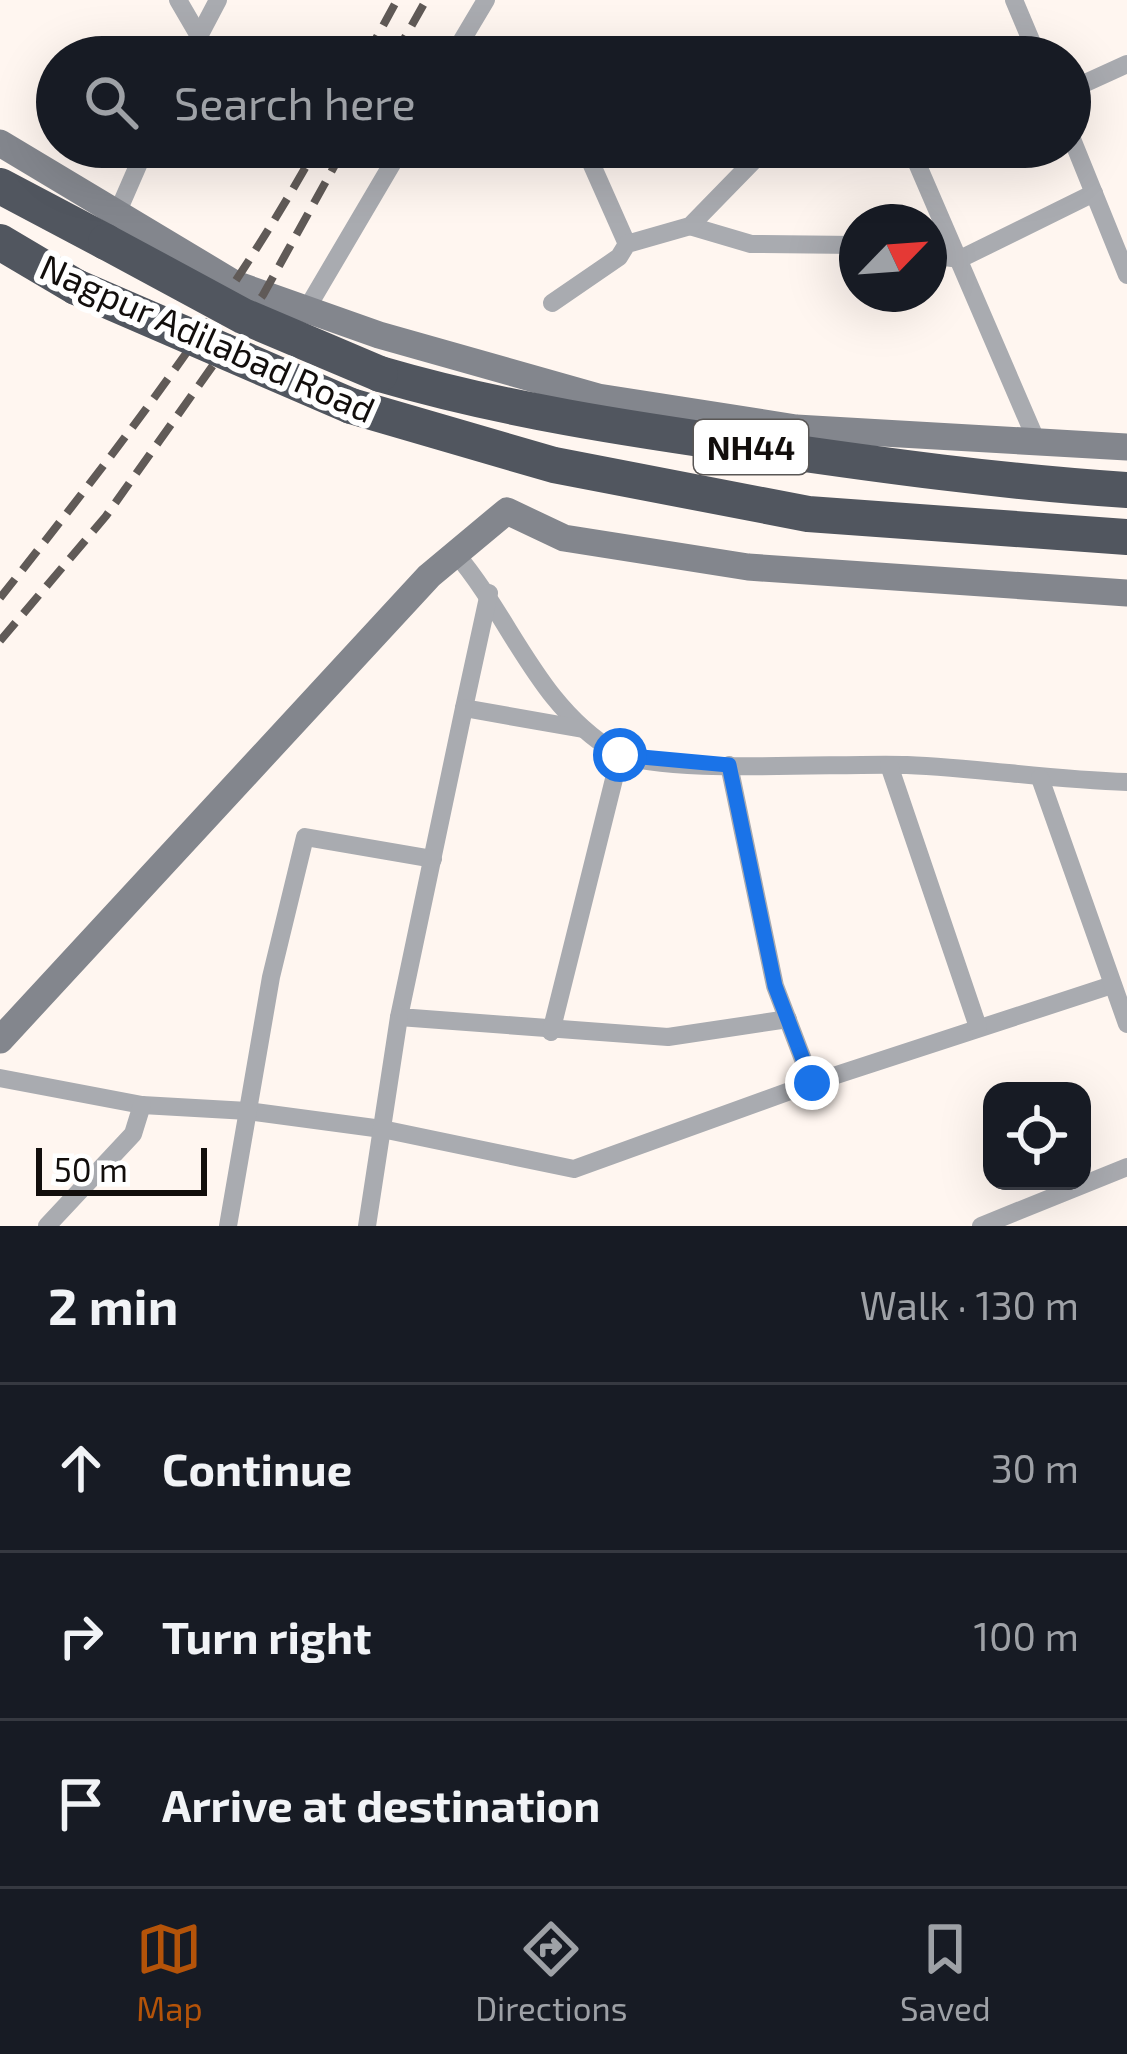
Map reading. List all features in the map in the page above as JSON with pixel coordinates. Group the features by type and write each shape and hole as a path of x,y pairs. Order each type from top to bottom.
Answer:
{"highway":[{"name":"Nagpur Adilabad Road","path":"0,185 111,229 243,316 380,374 457,397 879,465 1127,490"},
{"name":"Nagpur Adilabad Road","path":"0,242 76,287 352,406 554,465 808,514 1127,537"}],"street":[{"path":"178,0 199,36"},
{"path":"199,36 218,0"},
{"path":"465,36 486,0"},
{"path":"1014,0 1030,36"},
{"path":"1091,80 1127,64"},
{"path":"0,143 111,229 235,284 306,310 598,397 796,428 1127,447"},
{"path":"111,229 137,168"},
{"path":"306,310 390,168"},
{"path":"594,168 628,244"},
{"path":"552,303 619,256 628,244 690,226 747,168"},
{"path":"919,168 1036,442"},
{"path":"1084,168 1127,274"},
{"path":"947,258 960,260 1094,193"},
{"path":"690,226 751,244 839,245"},
{"path":"0,1040 429,576 507,511 564,538 748,567 1127,593"},
{"path":"456,554 489,593 535,679 583,729 620,755 729,765 889,765 1127,782"},
{"path":"367,1226 399,1017 489,593"},
{"path":"464,708 583,729"},
{"path":"551,1032 620,755"},
{"path":"729,765 775,986 812,1083"},
{"path":"889,765 978,1028"},
{"path":"1040,778 1127,1024"},
{"path":"228,1226 304,837 433,859"},
{"path":"0,1078 142,1105 248,1111 382,1130 574,1169 812,1083 1112,985"},
{"path":"399,1017 551,1032 668,1037 788,1019"},
{"path":"47,1226 133,1134 142,1105"},
{"path":"981,1226 1127,1167"}],"railway":[{"path":"377,36 397,0"},
{"path":"406,36 426,0"},
{"path":"0,598 207,323 305,168"},
{"path":"0,641 106,516 263,295 333,168"}],"route":[{"path":"620,755 729,765 775,986 812,1083"}]}
